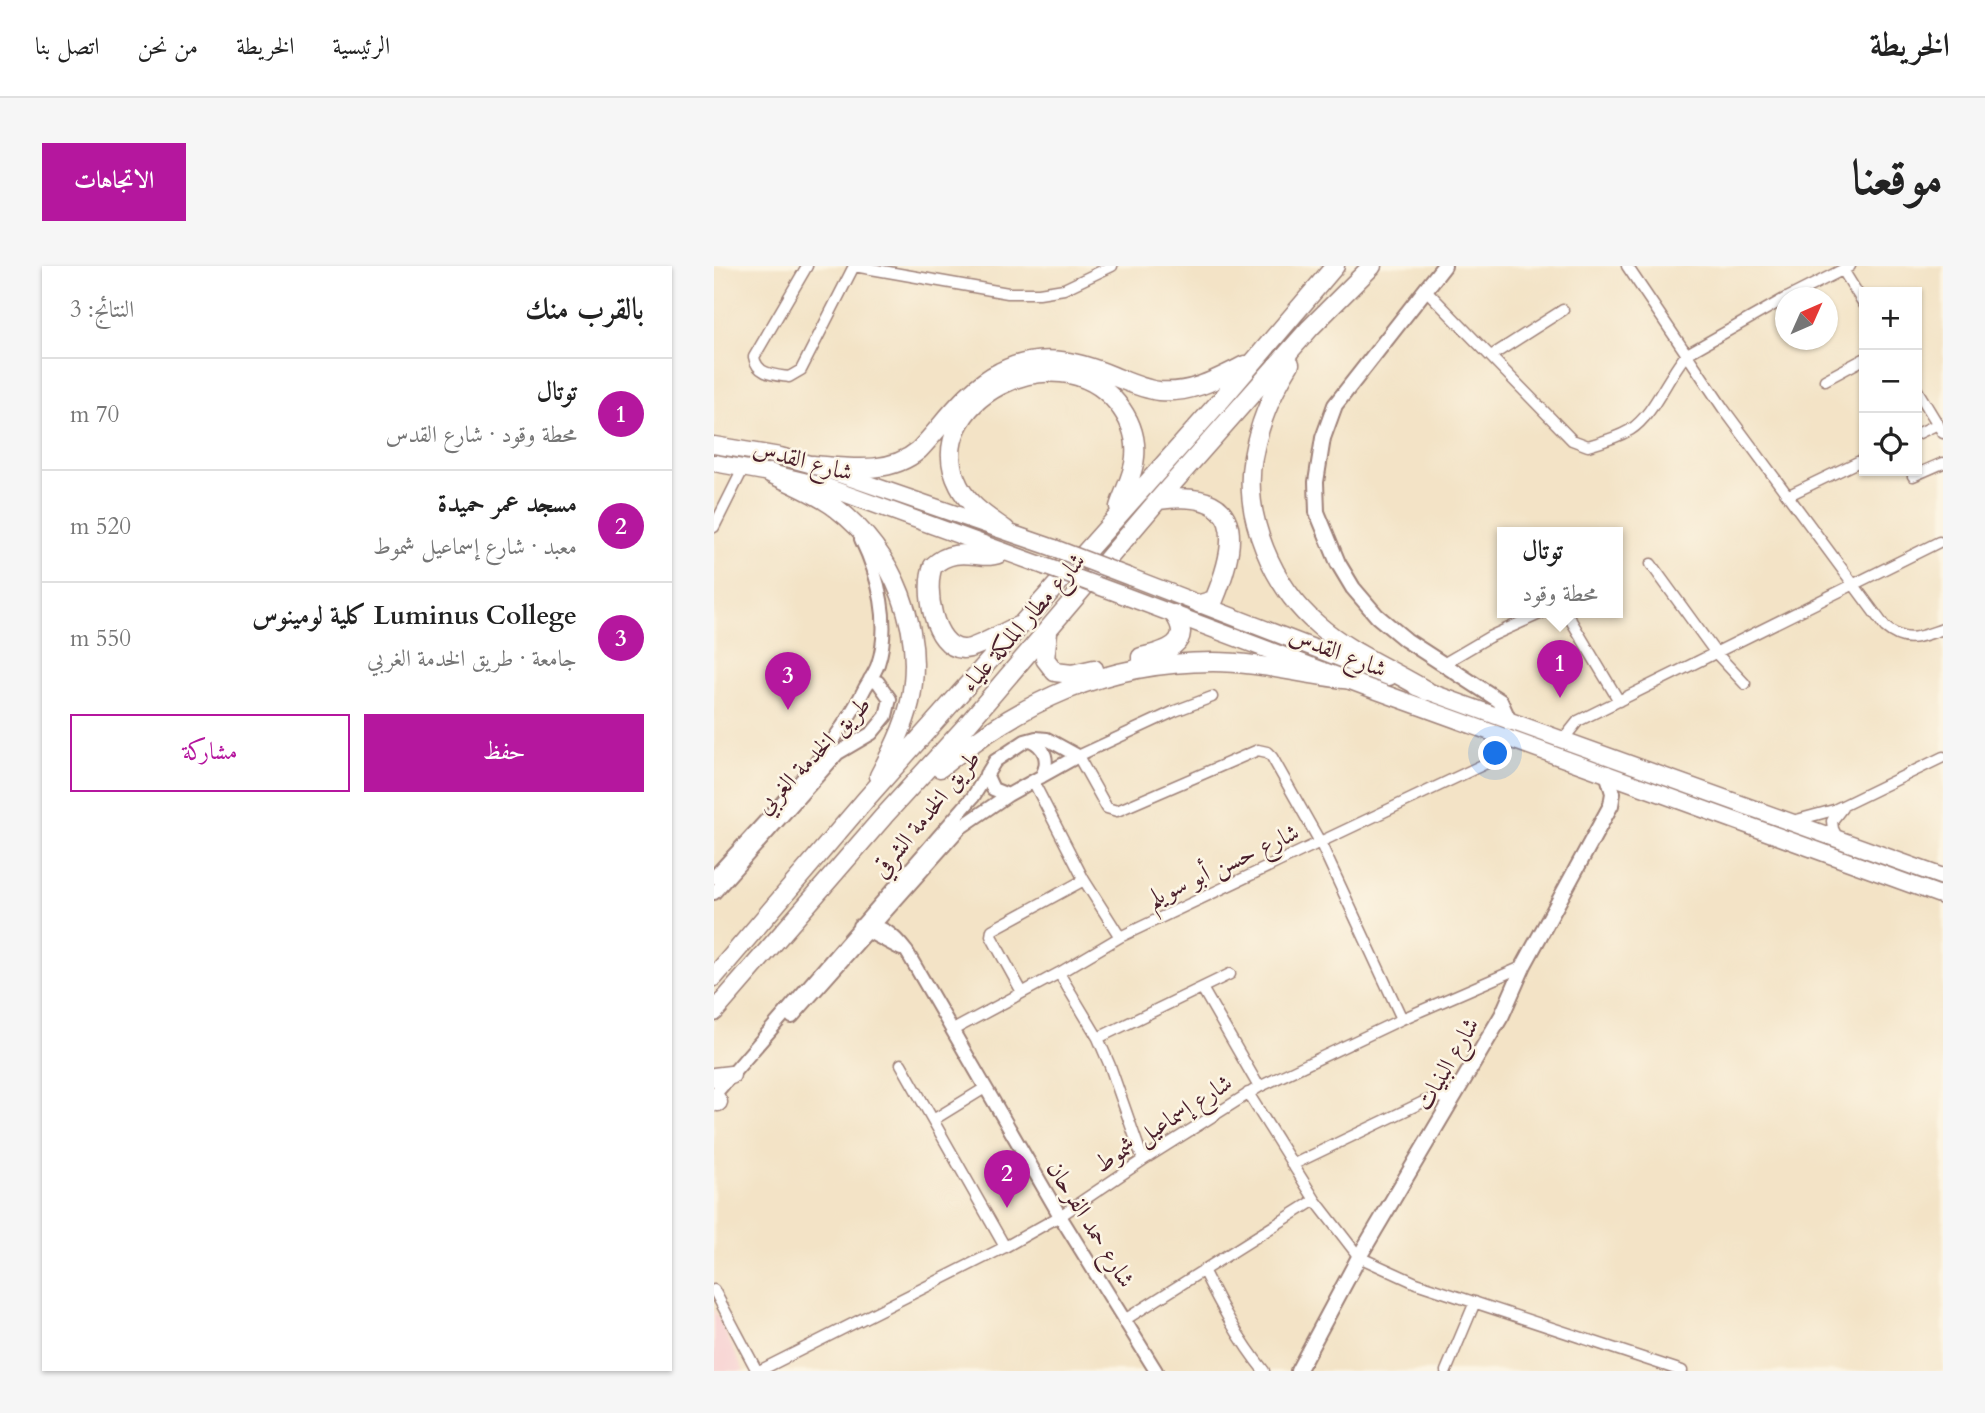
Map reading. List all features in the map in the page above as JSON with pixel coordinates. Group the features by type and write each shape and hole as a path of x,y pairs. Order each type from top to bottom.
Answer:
{"highway":[{"name":"شارع مطار الملكة علياء","path":"714,977 867,799 1222,399 1335,266"},
{"name":"شارع مطار الملكة علياء","path":"714,1012 1048,631 1158,500 1310,328 1371,266"},
{"path":"1310,328 1275,387 1252,460 1251,496 1261,537 1280,579 1294,600 1318,625 1355,651 1427,691"},
{"path":"813,465 878,467 908,458 919,450 981,384 998,373 1031,360 1074,362 1143,388 1166,391 1207,384 1251,362"},
{"path":"1006,530 980,512 960,488 953,466 955,436 966,415 988,392 1009,380 1044,372 1077,375 1100,386 1112,396 1130,421 1135,434 1135,457 1115,517"},
{"name":"شارع القدس","path":"714,445 780,456 813,465 1006,530 1427,691 1607,773 1751,828 1943,896"},
{"name":"شارع القدس","path":"714,463 744,467 824,486 1351,680 1510,731 1562,741 1943,877"},
{"path":"770,473 822,498 869,538 891,572 907,614 914,659 909,705 901,731 867,799"},
{"path":"1158,500 1196,498 1212,504 1225,516 1229,527 1230,546 1226,570 1214,600 1200,604"},
{"path":"1002,552 994,556 956,554 938,562 929,575 928,587 934,618 947,643 961,649 976,646 996,634 1021,625"},
{"path":"1048,631 1045,659 1055,672 1072,674 1171,648 1180,636 1181,628 1174,614"},
{"path":"884,816 976,739 1017,713 1080,684 1109,674 1164,664 1214,662 1269,666 1309,675 1351,680"}],"main road":[{"path":"1444,266 1335,405 1323,439 1316,482 1317,512 1338,563 1353,587 1377,616 1406,640 1500,701 1510,731"},
{"name":"شارع البنيات","path":"1298,1371 1359,1257 1502,1015 1524,965 1613,799 1607,773"},
{"path":"1585,852 1600,858"}],"street":[{"path":"807,266 754,357 756,365 764,372 789,377 802,370 854,266 1008,293 1039,293 1063,289 1112,266"},
{"path":"1627,266 1723,408 1885,626 1895,635 1914,638 1943,629"},
{"path":"1806,287 1839,269 1859,297"},
{"path":"1426,290 1572,440 1588,446 1636,425 1651,408 1671,374 1687,354 1775,304"},
{"path":"1491,356 1563,310"},
{"path":"1825,380 1859,362"},
{"path":"1922,398 1940,428 1922,433"},
{"path":"1789,495 1859,461"},
{"path":"1913,477 1943,463"},
{"path":"714,527 744,467"},
{"name":"طريق الخدمة الغربي","path":"714,892 788,802 841,730 878,666 883,627 881,604 868,554 849,519"},
{"path":"1562,741 1578,721 1939,542"},
{"path":"1651,564 1715,652 1745,684"},
{"path":"1443,664 1489,637 1531,618"},
{"path":"1570,618 1619,701"},
{"name":"طريق الخدمة الغربي","path":"714,877 838,753 867,737 886,716 890,699 878,682 870,679"},
{"path":"1078,756 1212,697"},
{"name":"شارع حسن أبو سويلم","path":"953,1030 1120,937 1493,760 1500,754 1510,731"},
{"path":"1030,740 1047,739 1078,756 1107,808 1117,811 1263,750 1272,757 1320,842 1402,1018"},
{"path":"1030,740 1041,747 1046,758 1046,765 1037,779 1084,880 1120,937"},
{"name":"طريق الخدمة الشرقي","path":"715,1100 866,928 973,797 995,761 1030,740"},
{"name":"طريق الخدمة الشرقي","path":"715,1100 722,1076 954,833 1008,795 1078,756"},
{"path":"1790,821 1813,817 1845,805 1943,757"},
{"path":"986,774 993,789 1008,795"},
{"path":"1839,839 1832,821 1845,805"},
{"path":"1022,992 991,936 992,930 1084,880"},
{"name":"شارع حمد الفرحان","path":"866,928 907,952 1060,1216 1156,1371"},
{"name":"شارع إسماعيل شموط","path":"758,1371 1005,1247 1060,1216 1259,1087 1402,1018 1524,965"},
{"path":"1059,973 1098,1038 1122,1096 1143,1160"},
{"path":"1098,1038 1230,974"},
{"path":"1202,988 1259,1087"},
{"path":"901,1064 1005,1247"},
{"path":"933,1120 985,1088"},
{"path":"1248,1093 1315,1200 1359,1257 1416,1283 1682,1371"},
{"path":"1292,1165 1421,1102 1438,1097 1451,1100"},
{"path":"1125,1319 1315,1200"},
{"path":"1203,1270 1222,1310 1264,1371"},
{"path":"714,1290 758,1371"},
{"path":"1446,1371 1475,1302"}],"shaded area":[{"path":"714,1309 744,1371 714,1371"}],"place":[{"name":"توتال","path":"1560,698"},
{"name":"Luminus College كلية لومينوس","path":"788,710"},
{"name":"مسجد عمر حميدة","path":"1007,1208"}]}
